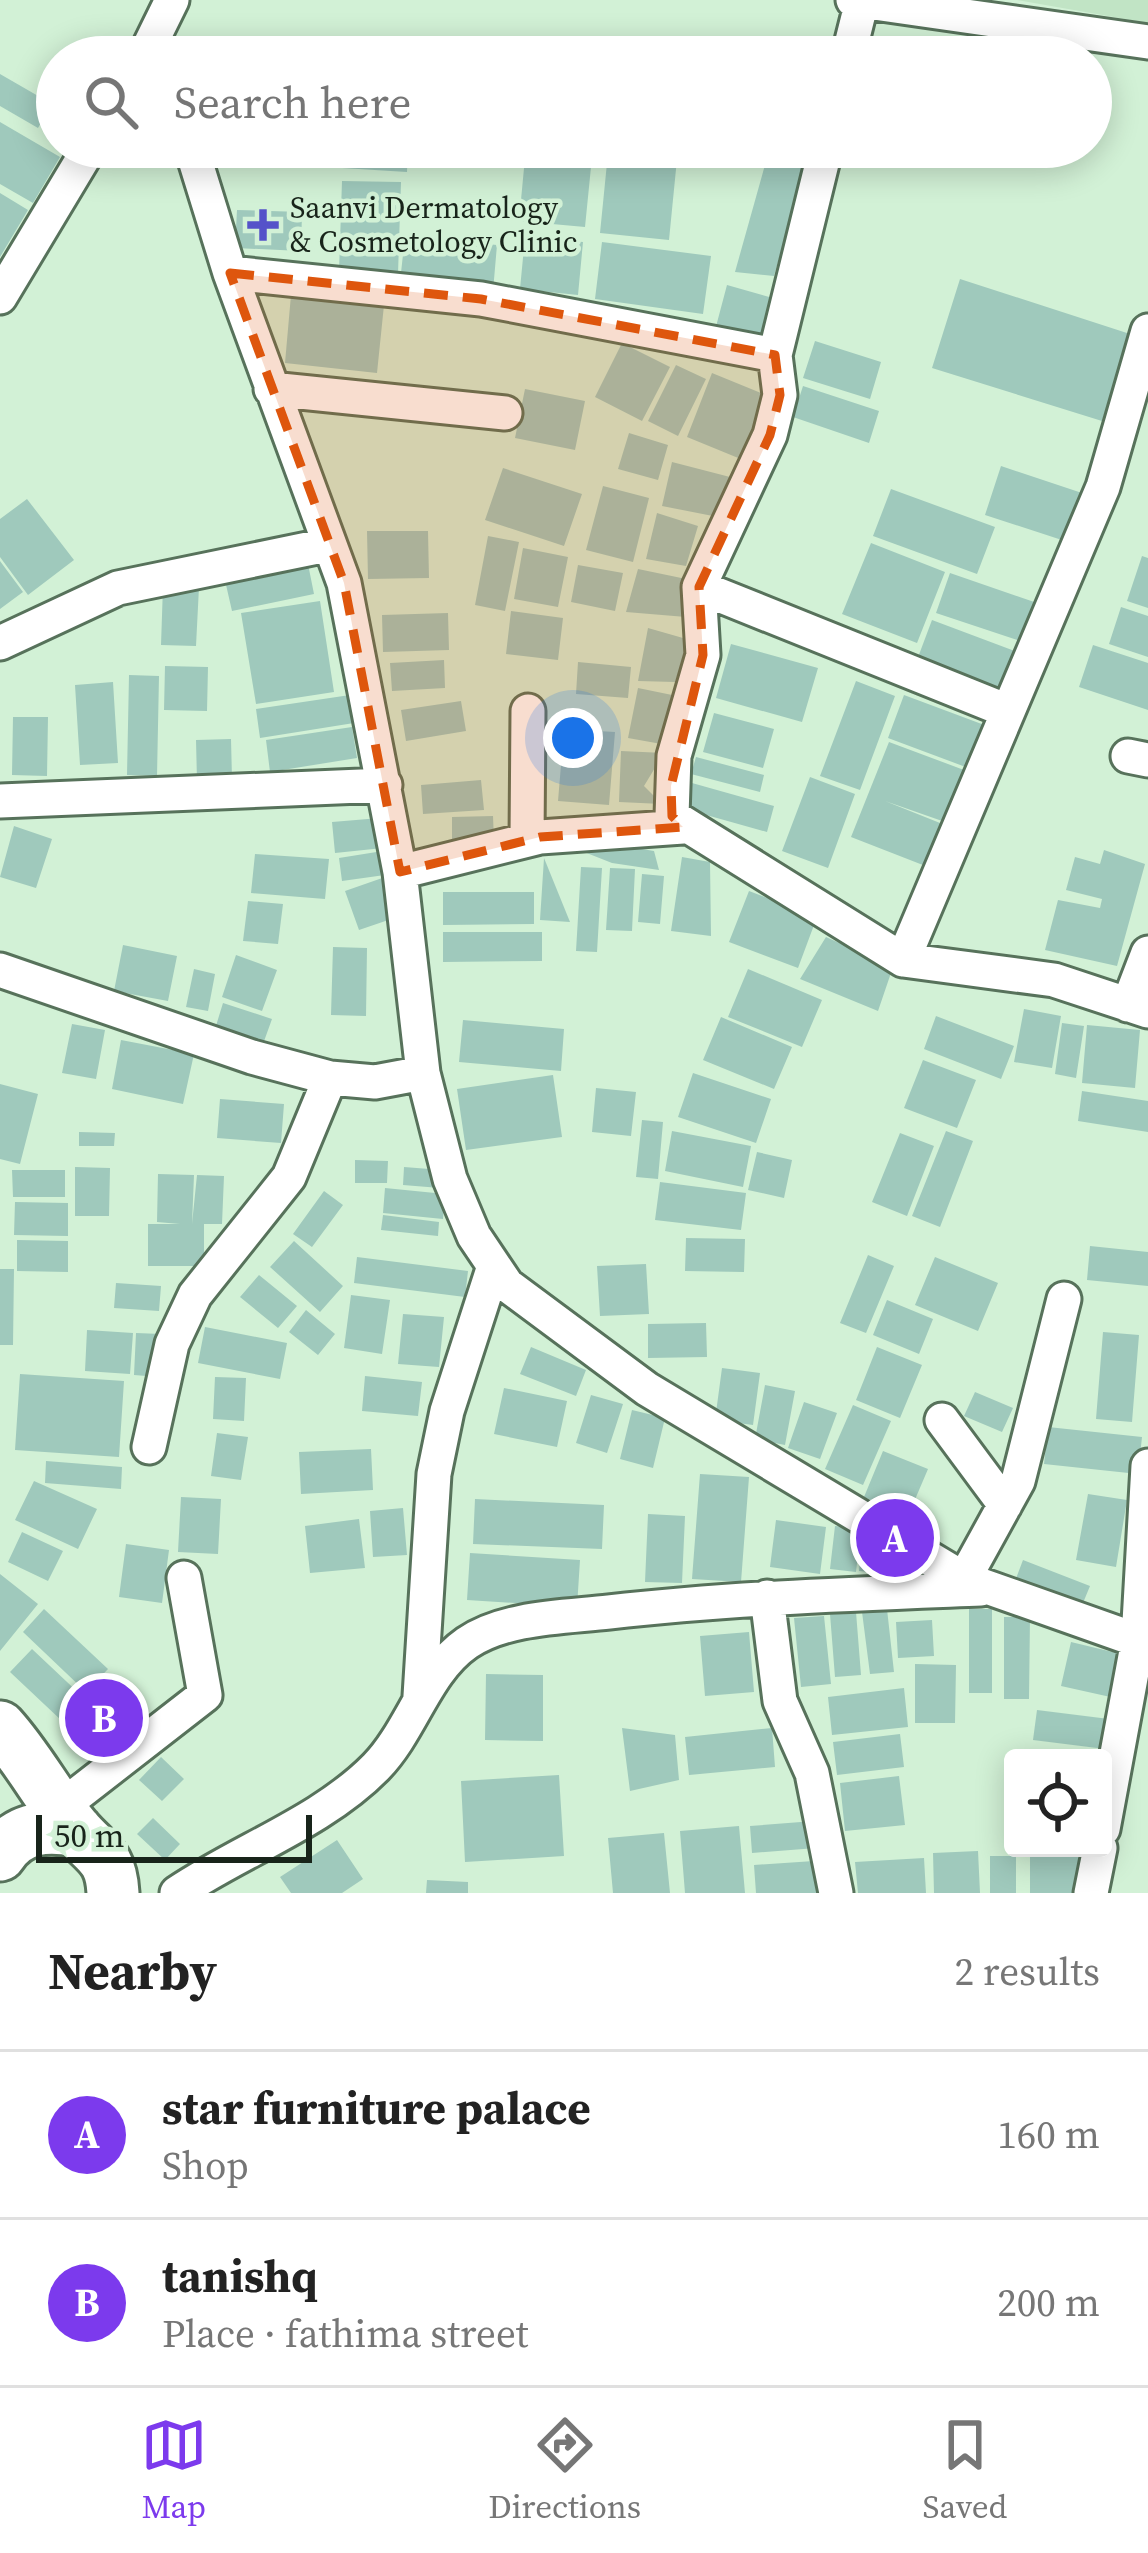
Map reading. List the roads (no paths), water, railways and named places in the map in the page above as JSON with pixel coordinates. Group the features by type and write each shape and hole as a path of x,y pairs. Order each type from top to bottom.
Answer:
{"main road":[{"path":"0,1727 69,1819 98,1847 123,1887"},
{"path":"0,1855 26,1832 69,1819"}],"street":[{"path":"159,36 172,0"},
{"path":"852,36 858,1 1106,36"},
{"path":"1112,37 1148,42"},
{"path":"0,297 77,168"},
{"path":"197,168 230,273 344,583 400,872 423,1072 450,1179 493,1269 507,1286 647,1389 973,1584 1143,1642"},
{"path":"821,168 775,356 781,395 770,435 699,587 703,655 674,756 672,816 903,960 1054,980 1138,1008 1148,953"},
{"path":"230,273 481,299 775,356"},
{"path":"903,960 1102,488 1148,331"},
{"path":"272,388 505,413"},
{"path":"0,644 118,588 327,545"},
{"path":"699,587 1005,710"},
{"path":"527,840 528,711"},
{"path":"0,801 385,785"},
{"path":"400,872 527,840 683,827"},
{"path":"0,970 252,1058 330,1078 375,1082 423,1072"},
{"path":"149,1447 172,1344 195,1295 289,1177 330,1078"},
{"path":"420,1704 434,1474 447,1411 493,1269"},
{"path":"973,1584 1034,1426 1064,1299"},
{"path":"941,1420 1005,1505"},
{"path":"1112,1786 1143,1642 1148,1466"},
{"path":"69,1819 206,1695 184,1578"},
{"path":"177,1893 231,1857 329,1805 374,1768 444,1663 470,1640 534,1620 767,1597 973,1584"},
{"path":"767,1597 780,1701 812,1773 836,1893"},
{"path":"1091,1893 1098,1857"}],"place":[{"name":"Saanvi Dermatology & Cosmetology Clinic","path":"263,225"},
{"name":"star furniture palace","path":"895,1538"},
{"name":"tanishq","path":"104,1718"}]}
